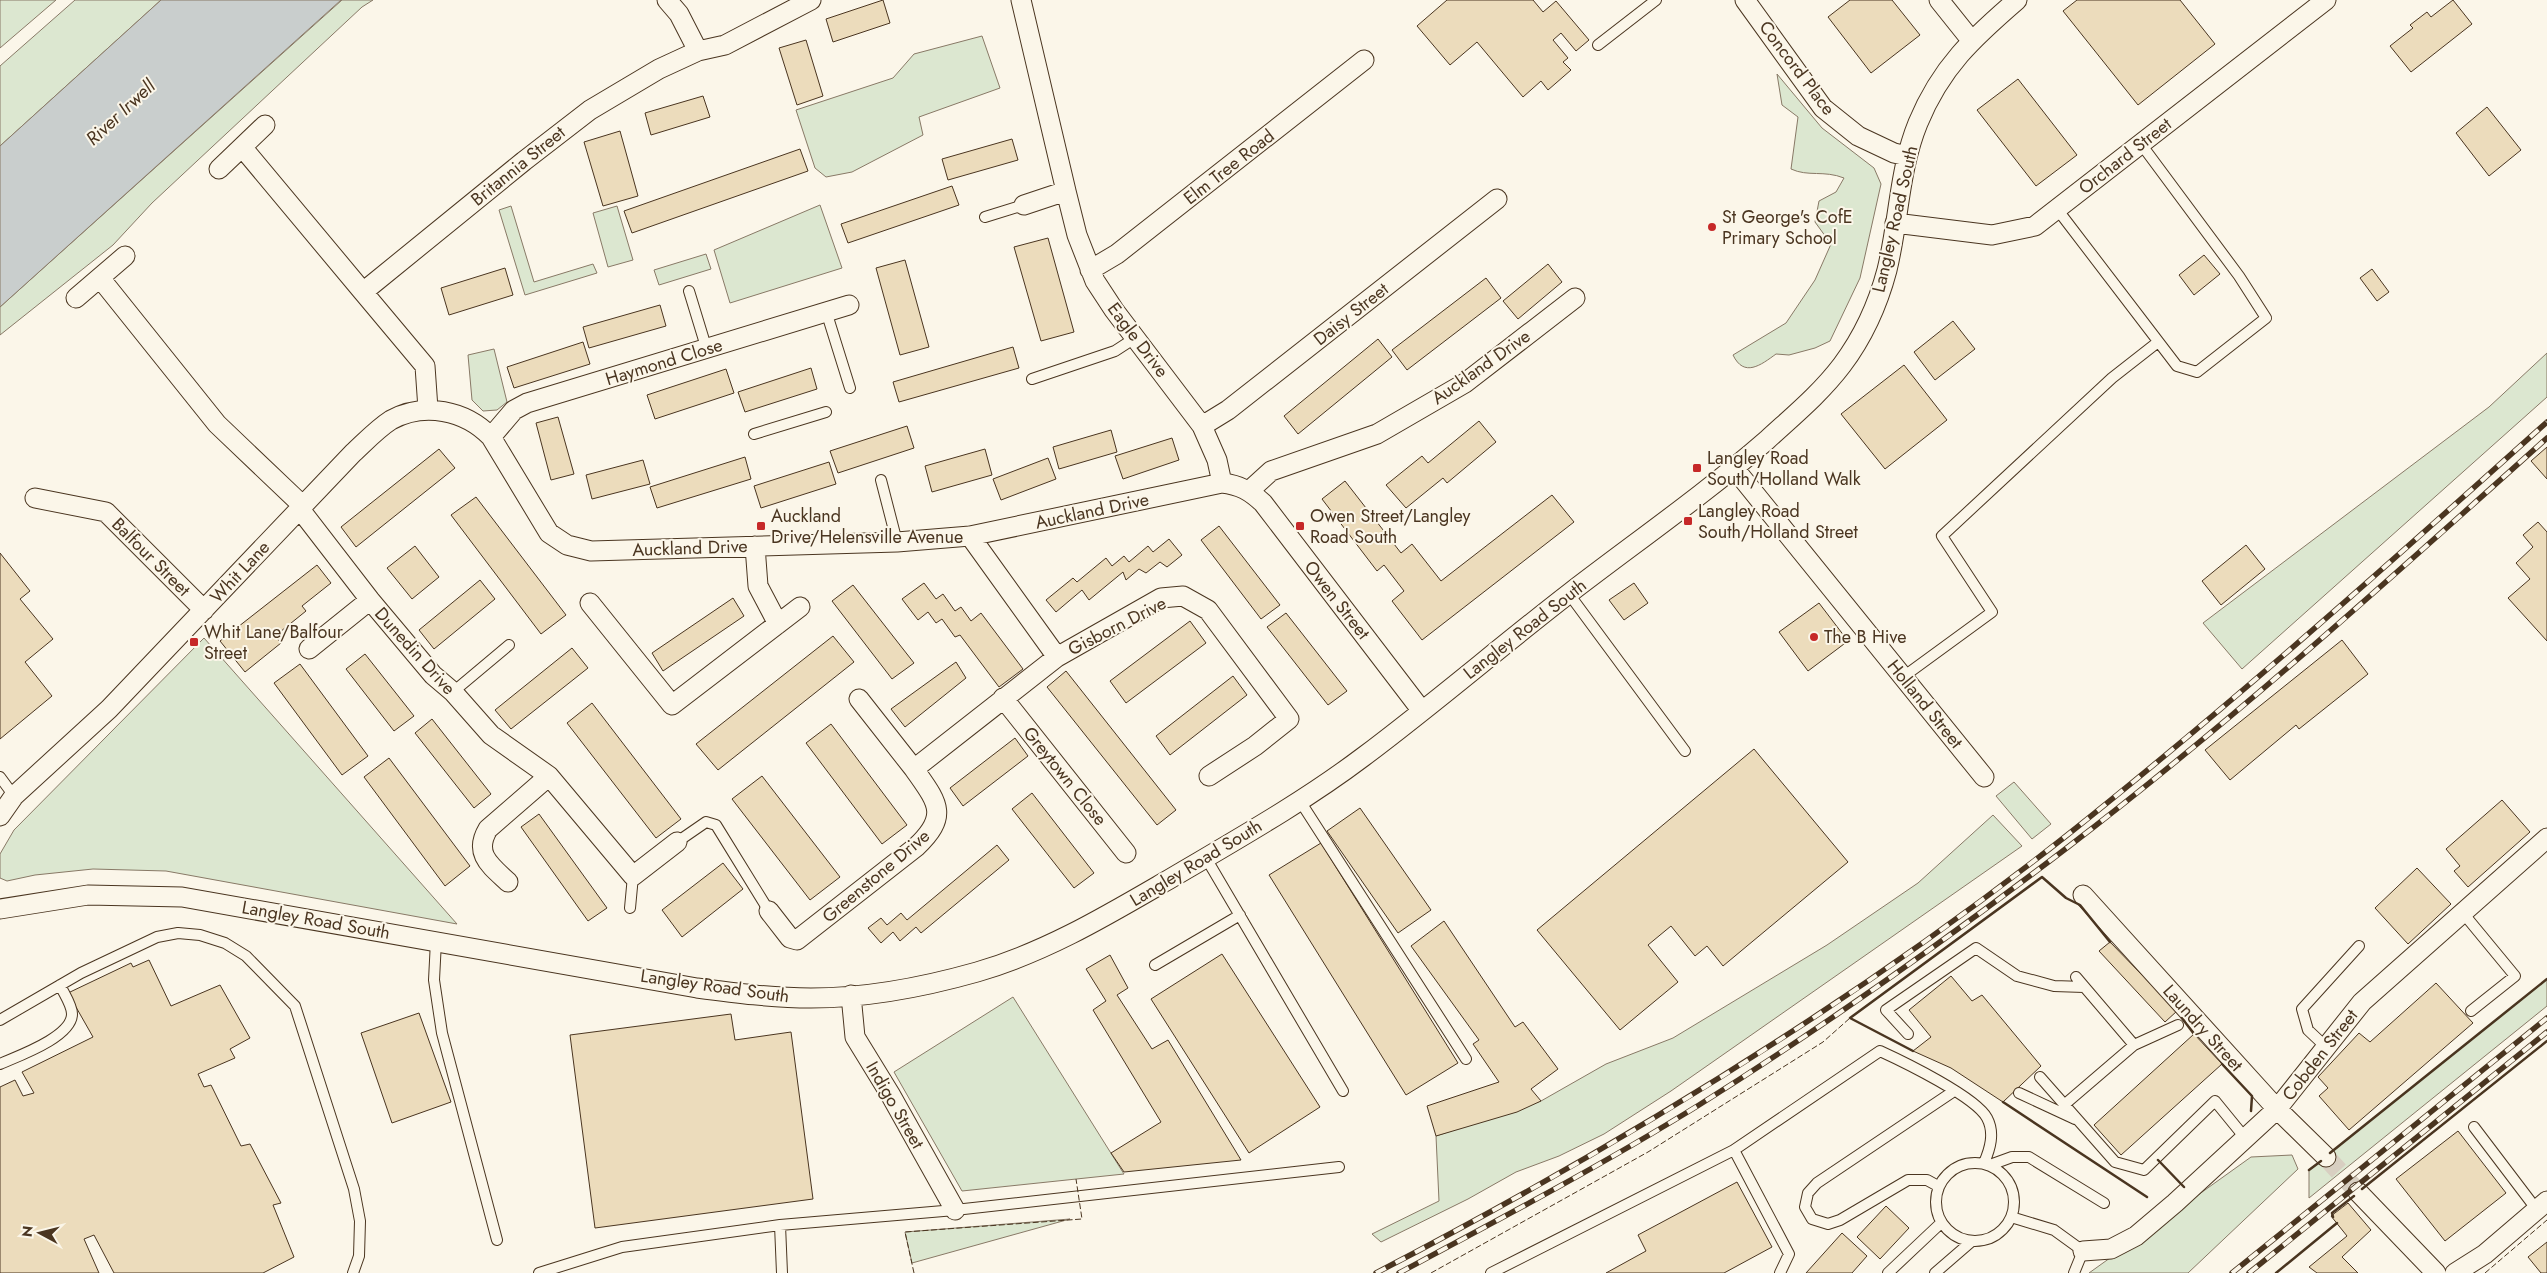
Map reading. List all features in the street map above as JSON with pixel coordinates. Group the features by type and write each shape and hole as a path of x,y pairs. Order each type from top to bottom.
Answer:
{"street":[{"path":"667,0 678,14 698,51"},
{"name":"Britannia Street","path":"364,292 524,161 590,110 659,69 698,51 725,45 811,0"},
{"name":"Eagle Drive","path":"1021,0 1066,191 1077,234 1090,270 1101,291 1202,426 1217,460 1222,483"},
{"name":"Concord Place","path":"1745,0 1823,108 1858,136 1894,153 1908,156"},
{"path":"1939,0 1971,40"},
{"name":"Langley Road South","path":"0,909 88,895 182,897 736,993 814,998 851,995 941,981 1016,959 1087,927 1206,858 1300,801 1360,759 1568,594 1734,468 1808,403 1844,362 1859,340 1880,292 1887,268 1908,156 1928,101 1940,79 1971,40 2017,0"},
{"name":"Orchard Street","path":"1895,223 1992,235 2035,226 2326,0"},
{"name":"Elm Tree Road","path":"1090,270 1117,254 1364,60"},
{"path":"219,169 265,126"},
{"path":"242,147 425,366 428,409"},
{"path":"1024,205 1066,191"},
{"name":"Daisy Street","path":"1202,426 1228,410 1497,199"},
{"path":"76,298 125,256"},
{"name":"Dunedin Drive","path":"100,278 217,424 301,506 370,600 433,675 453,692 491,735 549,776 633,876"},
{"name":"Auckland Drive","path":"1250,491 1271,471 1377,434 1465,383 1575,298"},
{"name":"Haymond Close","path":"491,437 514,410 526,403 707,350 849,304"},
{"name":"Whit Lane","path":"0,816 14,796 109,709 301,506 378,430 403,414 428,409"},
{"name":"Auckland Drive","path":"428,409 457,415 474,423 491,437 543,524 558,540 567,545 591,551 897,542 970,536 1222,483"},
{"name":"Holland Street","path":"1734,468 1984,777"},
{"name":"Owen Street","path":"1222,483 1236,484 1250,491 1263,504 1422,710"},
{"name":"Balfour Street","path":"35,498 106,512 204,610"},
{"name":"Gisborn Drive","path":"970,536 1057,657 1162,598 1183,596 1208,610 1289,719 1255,746 1209,776"},
{"path":"755,546 758,586 778,624"},
{"path":"309,649 370,600"},
{"path":"590,603 672,705 800,607"},
{"path":"859,699 914,769 1057,657"},
{"name":"Greytown Close","path":"1003,698 1126,853"},
{"name":"Greenstone Drive","path":"770,911 790,938 797,940 868,886 930,833 936,825 934,798 914,769"},
{"path":"508,882 486,862 482,851 482,838 488,829 549,776"},
{"name":"Cobden Street","path":"2083,1251 2111,1249 2136,1236 2246,1139 2277,1110 2362,1002 2547,838"},
{"path":"633,876 677,842"},
{"name":"Laundry Street","path":"2084,896 2277,1110 2326,1157"},
{"name":"Indigo Street","path":"851,995 855,1037 890,1094 955,1210"},
{"path":"2358,1192 2436,1273"},
{"path":"2455,1273 2486,1254 2542,1206"}],"lane":[{"path":"1598,45 1656,0"},
{"path":"2057,209 2177,366 2197,372 2266,318 2238,276 2141,144"},
{"path":"985,217 1024,205"},
{"path":"689,291 707,350"},
{"path":"826,311 850,388"},
{"path":"1032,379 1115,351 1135,338"},
{"path":"1903,677 1925,664 1992,612 1942,536 2112,378 2158,342"},
{"path":"754,434 826,412"},
{"path":"881,480 897,542"},
{"path":"1568,594 1686,751"},
{"path":"453,692 509,645"},
{"path":"0,777 14,796"},
{"path":"1300,801 1466,1059"},
{"path":"677,842 706,822 716,825 770,911"},
{"path":"1206,858 1344,1091"},
{"path":"630,908 633,876"},
{"path":"2463,913 2515,976 2471,1011"},
{"path":"1155,965 1240,915"},
{"path":"0,1020 60,985 157,938 178,933 200,935 225,943 246,956 295,1006 354,1189 360,1221 359,1256 353,1273"},
{"path":"436,941 434,980 442,1033 497,1240"},
{"path":"2327,1048 2308,1030 2302,1009 2360,946"},
{"path":"1908,1034 1886,1010 1976,948 2017,976 2054,986 2084,987"},
{"path":"2076,977 2134,1045"},
{"path":"0,1064 54,1038 68,1025 72,1017 72,1009 60,985"},
{"path":"2064,1105 2134,1045 2178,1025"},
{"path":"1492,1273 1734,1150 1880,1051 1954,1091 1980,1108 1988,1120 1991,1138 1987,1164"},
{"path":"2040,1077 2115,1162 2144,1170 2214,1101 2246,1139"},
{"path":"1938,1186 1927,1180 1908,1180 1840,1220 1828,1224 1812,1219 1805,1207 1808,1194 1817,1183 1954,1091"},
{"path":"2018,1094 2078,1120"},
{"path":"2474,1127 2542,1206"},
{"path":"1734,1150 1789,1254 1780,1273"},
{"path":"1972,1241 1955,1235 1941,1223 1937,1211 1935,1199 1938,1186 1945,1175 1956,1167 1970,1163 1987,1164 2012,1157 2030,1157 2104,1203"},
{"path":"1935,1273 1972,1241 1994,1236 2004,1228 2011,1217 2014,1204 2012,1191 2006,1178 1987,1164"},
{"path":"539,1273 622,1248 780,1225 955,1210 1339,1167"},
{"path":"2011,1217 2054,1230 2083,1251 2074,1273"},
{"path":"1888,1273 1941,1223"},
{"path":"780,1225 782,1273"}],"green space":[{"path":"0,0 56,0 0,48"},
{"path":"75,0 161,0 0,146 0,66"},
{"path":"342,0 373,0 362,7 152,203 113,245 0,335 0,307"},
{"path":"982,36 1000,88 919,117 923,135 852,172 826,177 815,168 796,110 893,78 914,54"},
{"path":"1777,74 1822,128 1874,168 1881,184 1860,278 1830,341 1815,348 1789,355 1776,354 1759,365 1747,368 1737,362 1733,355 1786,323 1815,280 1831,244 1815,222 1819,201 1836,192 1844,178 1830,174 1804,173 1791,169 1798,117 1782,105"},
{"path":"820,205 842,268 730,303 714,250"},
{"path":"511,206 534,282 593,264 597,273 525,295 499,210"},
{"path":"617,206 633,260 608,267 593,213"},
{"path":"706,254 711,269 659,285 654,270"},
{"path":"494,349 507,402 497,410 483,411 472,400 468,355"},
{"path":"2547,353 2547,397 2242,669 2203,623 2489,407"},
{"path":"204,638 457,924 166,871 93,869 35,875 7,881 0,878 0,854 14,830"},
{"path":"2014,782 2051,824 2032,839 1996,796"},
{"path":"1993,815 2022,846 1671,1091 1604,1134 1559,1156 1516,1172 1468,1199 1381,1242 1372,1234 1439,1201 1436,1136 1541,1101 1606,1064 1673,1038 1827,945 1918,883"},
{"path":"2547,979 2547,1006 2309,1198 2309,1170"},
{"path":"1013,997 1124,1174 962,1191 894,1072"},
{"path":"2292,1155 2298,1169 2188,1273 2089,1273 2251,1157"},
{"path":"1070,1219 912,1263 905,1232"}],"water":[{"name":"River Irwell","path":"161,0 341,0 0,307 0,146"}],"building":[{"path":"883,0 890,23 833,42 826,19"},
{"path":"1447,0 1533,0 1543,12 1556,1 1589,40 1576,51 1561,33 1553,40 1568,58 1563,62 1571,70 1548,90 1541,81 1523,97 1477,42 1450,65 1417,26"},
{"path":"1850,0 1892,0 1920,35 1871,73 1828,17"},
{"path":"2077,0 2180,0 2215,44 2138,105 2063,11"},
{"path":"2453,0 2472,24 2411,72 2390,46 2413,28 2410,25 2427,12 2431,17"},
{"path":"806,40 823,96 797,105 779,48"},
{"path":"2018,79 2077,155 2036,186 1977,110"},
{"path":"703,96 710,117 651,135 645,113"},
{"path":"2487,107 2521,150 2489,176 2456,133"},
{"path":"620,131 638,196 603,206 584,142"},
{"path":"1012,139 1018,160 948,180 942,159"},
{"path":"800,149 808,171 632,233 624,211"},
{"path":"952,186 959,205 848,243 841,224"},
{"path":"1048,238 1074,332 1041,341 1014,247"},
{"path":"2204,255 2220,274 2194,295 2179,275"},
{"path":"905,260 929,347 900,355 876,268"},
{"path":"1548,264 1562,282 1518,319 1503,301"},
{"path":"505,268 513,295 449,315 441,288"},
{"path":"2372,269 2389,292 2377,301 2360,278"},
{"path":"1486,278 1501,298 1407,370 1392,350"},
{"path":"660,305 666,326 589,348 583,327"},
{"path":"1953,321 1975,349 1935,380 1914,352"},
{"path":"1378,339 1392,357 1298,434 1284,416"},
{"path":"583,342 590,364 514,388 507,367"},
{"path":"1013,347 1019,368 899,402 893,382"},
{"path":"1904,365 1947,420 1885,469 1841,414"},
{"path":"811,368 817,389 745,412 738,392"},
{"path":"726,369 734,393 655,419 647,395"},
{"path":"558,417 574,474 551,480 536,423"},
{"path":"1479,421 1496,442 1447,483 1443,478 1406,508 1386,485 1422,456 1428,463"},
{"path":"907,426 914,448 838,473 830,451"},
{"path":"1111,430 1117,452 1059,469 1053,447"},
{"path":"1172,438 1179,460 1123,479 1115,456"},
{"path":"2547,447 2547,479 2531,461"},
{"path":"439,449 455,468 356,547 341,527"},
{"path":"985,449 992,475 932,492 925,466"},
{"path":"745,457 751,479 657,508 650,487"},
{"path":"1048,458 1056,479 1001,500 993,479"},
{"path":"643,460 650,484 592,499 586,475"},
{"path":"829,462 836,484 761,508 754,486"},
{"path":"1345,481 1401,553 1412,544 1441,581 1552,495 1574,522 1422,640 1392,601 1404,591 1384,565 1377,571 1322,499"},
{"path":"476,497 566,615 541,634 451,515"},
{"path":"2538,522 2547,532 2547,641 2508,598 2530,579 2516,563 2533,547 2523,535"},
{"path":"1219,526 1280,605 1261,619 1201,540"},
{"path":"1169,539 1182,555 1167,567 1160,562 1146,573 1139,569 1126,580 1123,572 1089,600 1082,590 1056,612 1046,600 1073,578 1077,582 1106,558 1112,566 1124,556 1129,562 1148,546 1153,552"},
{"path":"2246,545 2265,569 2221,605 2202,581"},
{"path":"415,546 439,577 412,599 387,568"},
{"path":"0,553 30,591 20,599 53,639 25,662 52,696 0,739"},
{"path":"317,565 331,583 302,606 306,611 275,636 281,643 245,672 220,641"},
{"path":"480,580 495,599 434,649 419,630"},
{"path":"924,583 936,599 943,594 955,611 961,607 971,621 981,613 1023,669 999,687 960,635 955,637 942,619 936,623 928,612 918,620 902,599"},
{"path":"1634,583 1648,603 1624,620 1609,600"},
{"path":"853,585 914,663 892,679 832,601"},
{"path":"733,598 744,616 663,671 652,653"},
{"name":"The B Hive","path":"1819,603 1848,641 1808,671 1779,632"},
{"path":"1286,613 1347,691 1328,705 1267,627"},
{"path":"1190,621 1206,643 1126,703 1110,681"},
{"path":"833,636 854,662 718,770 696,744"},
{"path":"2342,640 2368,674 2299,729 2296,725 2230,780 2205,750"},
{"path":"572,648 588,668 511,729 495,710"},
{"path":"365,654 414,716 394,731 346,669"},
{"path":"956,662 966,678 905,727 891,709"},
{"path":"300,664 368,756 342,775 274,683"},
{"path":"1066,671 1176,810 1157,825 1047,687"},
{"path":"1233,676 1247,695 1170,755 1156,736"},
{"path":"592,703 681,819 656,838 567,723"},
{"path":"432,719 491,794 474,808 415,733"},
{"path":"831,724 907,825 882,844 806,743"},
{"path":"1015,738 1028,756 963,806 950,788"},
{"path":"1754,749 1848,862 1723,966 1707,946 1695,956 1671,926 1648,945 1678,982 1620,1030 1537,930"},
{"path":"389,758 470,866 445,886 364,777"},
{"path":"762,776 840,877 810,900 732,799"},
{"path":"1032,793 1094,873 1074,888 1012,809"},
{"path":"2502,800 2530,832 2468,887 2454,871 2460,866 2446,849"},
{"path":"1360,808 1431,910 1398,933 1327,831"},
{"path":"539,814 607,908 588,921 521,827"},
{"path":"1321,843 1458,1063 1406,1095 1269,875"},
{"path":"997,845 1009,860 921,933 916,927 900,941 893,932 881,943 868,928 881,918 887,925 901,913 907,920"},
{"path":"723,863 743,889 682,937 662,910"},
{"path":"2417,868 2451,904 2408,944 2375,908"},
{"path":"1444,921 1515,1027 1523,1022 1558,1069 1531,1089 1541,1101 1517,1112 1436,1136 1427,1106 1499,1082 1473,1044 1479,1040 1411,946"},
{"path":"2110,942 2177,1011 2165,1022 2099,951"},
{"path":"1222,954 1320,1107 1249,1153 1151,999"},
{"path":"1110,955 1128,988 1117,995 1152,1049 1168,1040 1241,1160 1124,1172 1111,1153 1161,1122 1093,1010 1106,1001 1086,969"},
{"path":"149,960 171,1006 220,985 250,1038 230,1049 235,1058 198,1074 204,1087 211,1085 241,1146 250,1144 281,1203 273,1205 294,1257 263,1273 114,1273 94,1235 84,1239 99,1273 0,1273 0,1087 15,1080 23,1096 34,1093 22,1072 93,1037 68,993 131,963 133,967"},
{"path":"1951,976 1972,1001 1982,995 2041,1066 2003,1102 1951,1068 1913,1051 1931,1037 1909,1010"},
{"path":"2436,983 2473,1023 2349,1130 2319,1096 2328,1088 2318,1077 2359,1033 2370,1042"},
{"path":"419,1013 451,1102 392,1123 361,1033"},
{"path":"731,1014 735,1040 791,1032 813,1199 595,1228 570,1035"},
{"path":"2194,1034 2222,1064 2121,1155 2094,1125"},
{"path":"2458,1131 2506,1193 2445,1241 2396,1179"},
{"path":"1737,1182 1772,1247 1724,1273 1606,1273 1646,1251 1638,1235"},
{"path":"2348,1203 2371,1230 2342,1257 2358,1273 2317,1273 2309,1267 2347,1236 2331,1216"},
{"path":"1886,1206 1909,1228 1880,1259 1857,1237"},
{"path":"1842,1233 1867,1256 1852,1273 1806,1273"},
{"path":"2547,1242 2547,1273 2541,1273 2528,1257"}],"tunnel":[{"path":"2326,1157 2358,1192"}],"railway":[{"path":"1376,1273 1556,1175 1731,1071 1902,958 1985,898 2128,786 2250,684 2547,422"},
{"path":"1399,1273 1513,1212 1699,1105 1840,1012 1978,914 2068,847 2252,698 2547,438"},
{"path":"2232,1273 2547,1018"},
{"path":"2249,1273 2547,1032"}],"fence":[{"path":"1431,1273 1648,1152 1823,1042 1850,1018"},
{"path":"914,1273 905,1232 1082,1219 1076,1179"},
{"path":"2485,1273 2547,1220"}],"wall":[{"path":"1913,1051 1850,1018 2042,877 2066,898 2080,905 2110,942"},
{"path":"2330,1153 2547,979"},
{"path":"2182,1018 2194,1034"},
{"path":"2362,1189 2547,1041"},
{"path":"2222,1064 2252,1096 2251,1111"},
{"path":"2003,1102 2147,1197"},
{"path":"2158,1160 2184,1187"},
{"path":"2309,1170 2321,1161"},
{"path":"2333,1217 2332,1213 2354,1196"},
{"path":"2276,1273 2337,1223"}],"place":[{"name":"St George's CofE Primary School","path":"1712,227"},
{"name":"Langley Road South/Holland Walk","path":"1697,468"},
{"name":"Langley Road South/Holland Street","path":"1688,521"},
{"name":"Auckland Drive/Helensville Avenue","path":"761,526"},
{"name":"Owen Street/Langley Road South","path":"1300,526"},
{"name":"The B Hive","path":"1814,637"},
{"name":"Whit Lane/Balfour Street","path":"194,642"}]}
